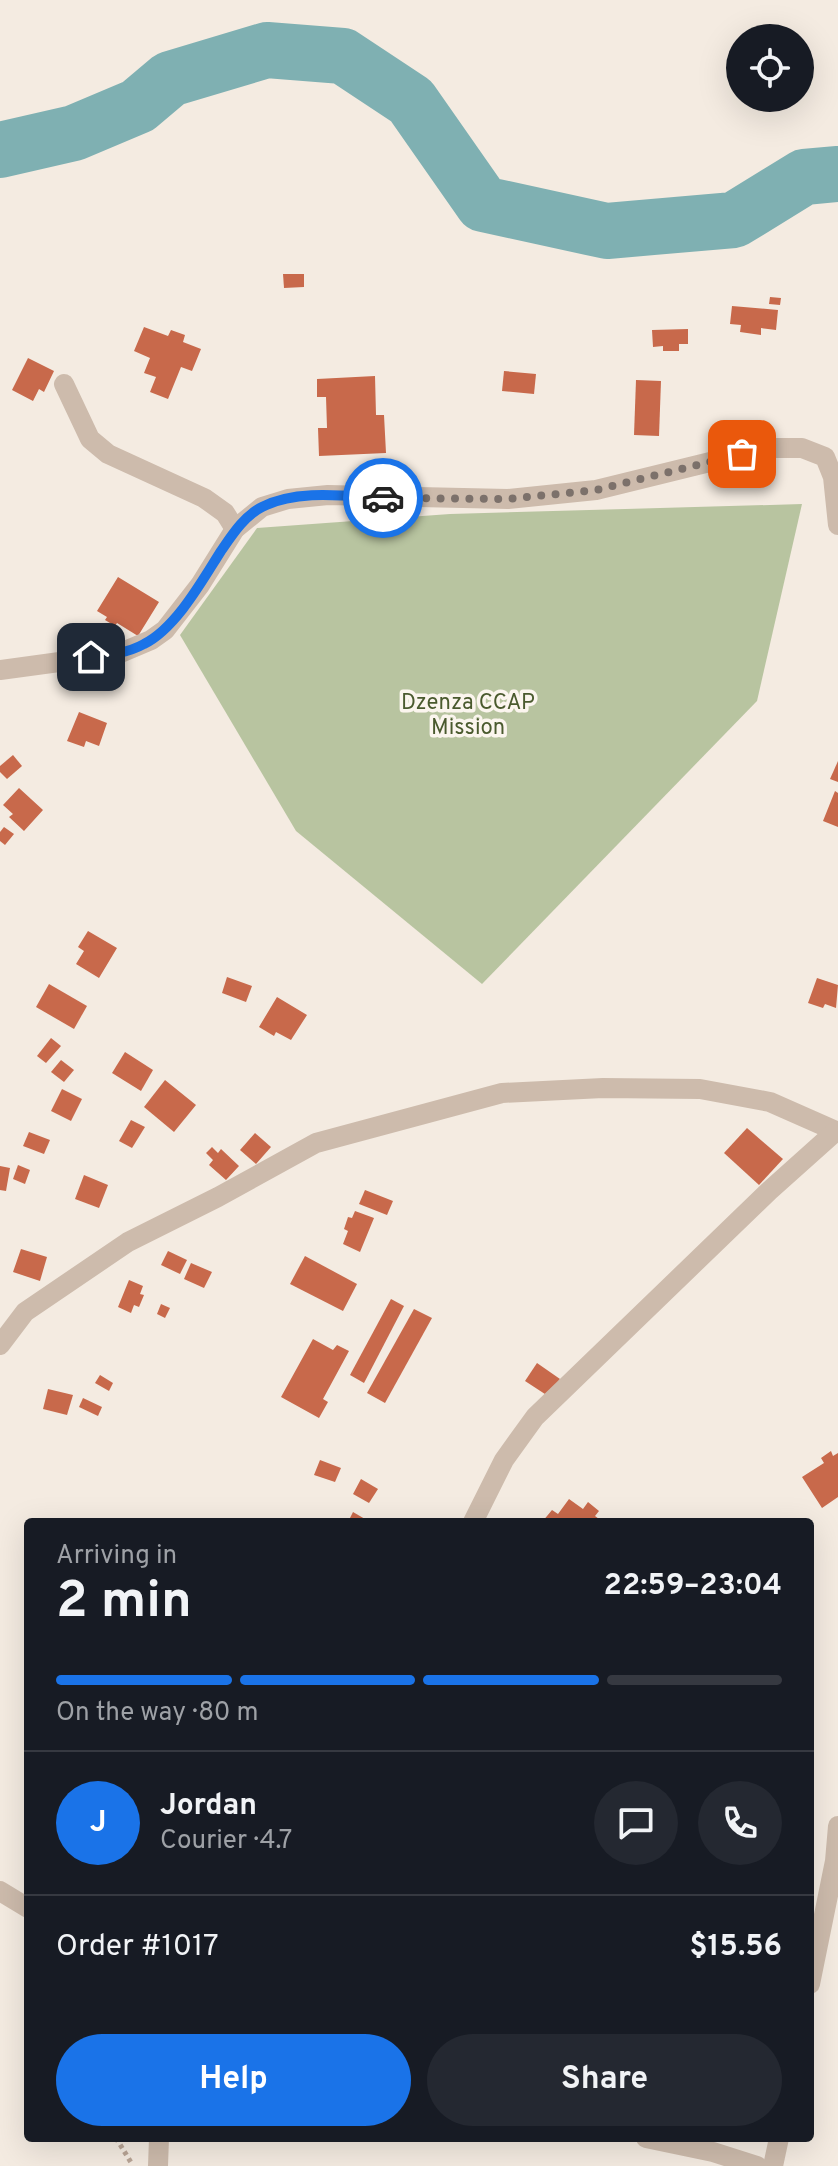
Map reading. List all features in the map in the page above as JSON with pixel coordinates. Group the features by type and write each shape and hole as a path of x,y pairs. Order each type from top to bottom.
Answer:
{"street":[{"path":"64,384 90,439 108,454 204,498 225,513 235,529"},
{"path":"0,670 118,654 151,640 165,630 200,585 235,529 262,507 288,499 328,495 508,499 596,490 767,448 802,448 832,452 838,525"},
{"path":"0,1345 25,1312 128,1242 316,1143 502,1093 603,1088 700,1089 770,1102 837,1132 769,1191 535,1417 504,1460 475,1518"},
{"path":"814,1964 835,1861 838,1826"},
{"path":"0,1891 24,1906"},
{"path":"158,2166 159,2142"},
{"path":"665,2142 713,2152 757,2166"},
{"path":"773,2166 778,2142"}],"path":[{"path":"118,2142 133,2166"}],"green space":[{"name":"Dzenza CCAP Mission","path":"802,504 757,701 482,984 296,831 180,635 257,528 450,514"}],"building":[{"path":"283,274 304,274 304,287 284,288"},
{"path":"770,297 781,298 780,305 769,304"},
{"path":"732,306 778,310 776,330 761,328 761,335 740,332 741,325 730,324"},
{"path":"144,327 168,336 171,330 185,335 183,342 201,349 192,371 181,367 168,399 150,392 156,377 144,373 150,358 134,351"},
{"path":"688,329 688,344 679,344 679,351 663,351 663,346 653,347 652,330"},
{"path":"28,358 54,371 44,392 39,389 33,401 12,390"},
{"path":"504,371 536,374 534,394 502,391"},
{"path":"375,376 376,415 384,415 386,453 319,456 318,428 327,428 326,397 317,397 317,379"},
{"path":"636,380 661,381 659,436 634,435"},
{"path":"118,577 159,602 138,636 117,623 115,626 105,620 107,617 97,611"},
{"path":"79,712 107,723 99,746 86,741 84,747 67,741"},
{"path":"13,755 22,766 7,779 0,772 0,766"},
{"path":"838,761 838,782 830,779"},
{"path":"19,788 43,810 24,831 9,817 13,814 3,805"},
{"path":"835,791 838,793 838,827 823,821"},
{"path":"4,827 14,834 5,845 0,841 0,832"},
{"path":"88,931 117,948 99,978 76,964 84,951 78,947"},
{"path":"227,977 252,986 246,1002 222,993"},
{"path":"817,978 838,985 836,1008 808,1003"},
{"path":"49,984 87,1006 74,1029 36,1007"},
{"path":"277,997 307,1015 291,1040 276,1032 274,1036 259,1027"},
{"path":"51,1038 61,1046 46,1063 37,1056"},
{"path":"125,1052 153,1070 141,1091 112,1073"},
{"path":"61,1060 74,1070 64,1082 51,1072"},
{"path":"165,1080 196,1105 174,1132 144,1107"},
{"path":"62,1089 82,1099 71,1121 51,1111"},
{"path":"131,1120 145,1127 132,1148 119,1141"},
{"path":"747,1128 783,1159 759,1185 724,1153"},
{"path":"29,1132 50,1140 44,1154 23,1146"},
{"path":"255,1133 271,1147 256,1164 240,1150"},
{"path":"212,1147 218,1153 221,1149 239,1166 226,1180 209,1165 213,1160 206,1153"},
{"path":"18,1165 30,1170 25,1184 13,1179"},
{"path":"0,1166 10,1168 6,1191 0,1190"},
{"path":"84,1175 108,1185 99,1208 75,1199"},
{"path":"365,1190 393,1201 387,1215 359,1204"},
{"path":"355,1211 374,1218 360,1252 343,1244 348,1231 344,1229 348,1217 352,1218"},
{"path":"21,1249 47,1257 40,1281 13,1272"},
{"path":"168,1251 187,1260 180,1274 161,1265"},
{"path":"305,1256 357,1284 343,1311 290,1284"},
{"path":"191,1263 212,1272 204,1288 184,1279"},
{"path":"129,1280 143,1286 140,1294 144,1295 139,1307 134,1305 131,1313 118,1307"},
{"path":"391,1299 404,1306 364,1383 350,1375"},
{"path":"161,1304 170,1308 165,1318 157,1314"},
{"path":"414,1309 432,1318 385,1403 367,1393"},
{"path":"313,1339 333,1350 337,1345 349,1351 323,1399 328,1402 319,1418 281,1397"},
{"path":"537,1363 560,1379 548,1396 525,1381"},
{"path":"100,1375 113,1383 109,1391 95,1383"},
{"path":"48,1389 73,1395 67,1415 43,1409"},
{"path":"83,1398 102,1407 98,1416 79,1407"},
{"path":"831,1451 833,1456 838,1453 838,1497 822,1508 802,1477 824,1463 821,1458"},
{"path":"320,1460 341,1468 335,1482 314,1475"},
{"path":"361,1479 378,1489 369,1503 353,1494"},
{"path":"569,1499 583,1509 588,1502 599,1511 595,1516 598,1518 545,1518 552,1510 558,1514"}],"waterway":[{"path":"0,150 74,133 138,106 170,79 267,50 343,56 411,101 483,204 607,231 734,220 804,177 838,174"}],"way so far":[{"path":"383,498 508,499 596,490 742,454"}],"route":[{"path":"91,657 118,654 142,646 165,630 200,585 235,529 262,507 288,499 328,495 383,498"}]}
